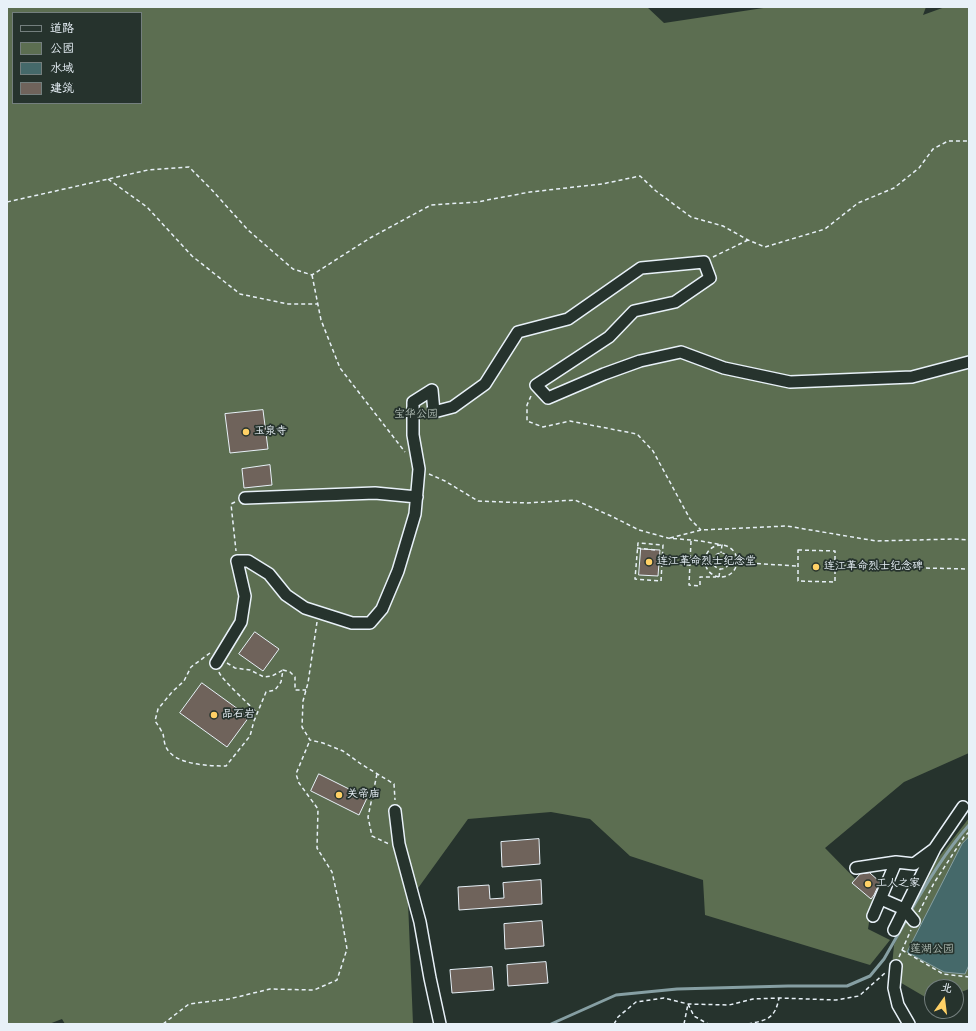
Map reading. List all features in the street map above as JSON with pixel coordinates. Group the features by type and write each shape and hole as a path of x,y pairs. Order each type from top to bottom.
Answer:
{"street":[{"path":"220,656 241,622 245,596 238,561 248,561 270,574 286,595 306,608 352,623 370,623 382,609 398,571 415,514 419,470 413,435 413,402 432,390 434,412 453,407 485,384 518,332 568,319 641,268 704,262 710,278 675,302 634,311 609,337 536,385 548,398 604,374 640,361 681,352 724,368 790,382 912,377 969,362"},
{"path":"245,498 375,493 417,497"},
{"path":"894,930 935,848 963,807"},
{"path":"395,811 399,844 420,922 440,1024"},
{"path":"856,868 896,862 914,864 935,848"},
{"path":"873,916 896,862"},
{"path":"881,899 904,909 914,921"},
{"path":"896,966 894,988 895,994 898,1005 909,1024"}],"path":[{"path":"312,275 370,238 431,205 477,202 530,192 602,184 640,176 656,191 691,217 723,226 748,240 765,247 825,230 858,203 894,188 919,168 933,150 948,141 969,141"},
{"path":"7,202 148,170 189,168 211,189 248,230 293,269 312,275"},
{"path":"108,179 147,207 192,256 240,294 288,304 318,304"},
{"path":"704,262 748,240"},
{"path":"312,275 321,320 340,368 405,453"},
{"path":"536,385 527,405 527,421 543,427 570,421 637,434 653,451 690,519 701,530"},
{"path":"419,470 445,481 478,501 527,503 575,500 639,530 668,538 691,540 701,541 726,546 733,551 735,555 736,563 732,572 729,575 719,577 700,577 700,586 689,585 691,540"},
{"path":"238,561 231,504 245,498"},
{"path":"668,538 701,530 787,526 876,541 969,540"},
{"path":"638,544 663,545 662,563 661,581 635,579 638,544"},
{"path":"721,553 722,545"},
{"path":"719,577 707,570 705,560 710,549 722,545"},
{"path":"637,548 656,550"},
{"path":"798,550 835,551 835,566 835,582 798,581 798,550"},
{"path":"721,553 726,555 729,562 727,567 720,569 715,568 712,561 714,556 721,553"},
{"path":"705,560 712,561"},
{"path":"729,562 798,566"},
{"path":"662,563 690,565"},
{"path":"835,566 969,569"},
{"path":"719,577 720,569"},
{"path":"318,612 303,702 302,727 310,740 323,743 342,751 394,784 395,811"},
{"path":"283,670 281,682 275,690 266,692 257,713 250,736 226,766 206,766 187,762 174,757 166,748 163,733 155,721 158,709 172,692 184,681 191,667 209,653 220,656 234,668 250,670 264,676 272,676 283,670 290,672 295,677 295,690 306,690"},
{"path":"220,656 221,677 232,686 257,713"},
{"path":"163,1024 189,1004 229,999 270,989 314,990 337,980 347,949 340,908 332,872 317,848 318,809 299,783 296,774 310,740"},
{"path":"377,774 368,817 372,836 388,844 399,844"},
{"path":"614,1024 618,1017 636,1002 664,998 688,1004 729,1005 753,999 779,998 836,1000 859,996 877,979 896,966 914,921 934,883 964,837 969,832"},
{"path":"902,950 943,974 969,977"},
{"path":"748,1024 768,1019 777,1009 779,998"},
{"path":"684,1024 688,1004"},
{"path":"688,1004 694,1016 708,1024"}],"green space":[{"name":"宝华公园","path":"7,7 647,7 664,23 770,7 926,7 923,15 945,7 969,7 969,753 904,782 825,848 873,897 868,929 890,940 870,965 705,915 703,880 630,856 590,819 551,812 468,819 408,902 413,1024 65,1024 62,1019 49,1024 7,1024"},
{"name":"莲湖公园","path":"969,818 969,989 964,991 964,979 924,979 924,996 891,977 894,945 933,865"}],"water":[{"path":"969,837 969,965 965,974 944,972 907,952 962,844"}],"building":[{"name":"玉泉寺","path":"263,410 268,449 230,453 225,414"},
{"path":"270,465 272,485 244,488 242,469"},
{"name":"连江革命烈士纪念堂","path":"641,549 660,550 658,576 639,575"},
{"path":"255,632 279,649 263,671 239,654"},
{"name":"品石岩","path":"202,683 249,717 227,747 180,713"},
{"name":"关帝庙","path":"319,774 367,798 359,815 311,791"},
{"path":"539,839 540,864 502,867 501,842"},
{"name":"工人之家","path":"870,873 880,882 871,899 852,883 860,874"},
{"path":"541,880 542,904 459,910 458,887 489,885 490,899 504,898 503,883"},
{"path":"542,921 544,946 505,949 504,924"},
{"path":"546,962 548,983 508,986 507,965"},
{"path":"492,967 494,990 452,993 450,970"}],"waterway":[{"path":"910,912 945,856 969,825"},
{"path":"551,1024 616,995 677,989 847,986 870,976 884,959 908,917"}],"place":[{"name":"玉泉寺","path":"246,432"},
{"name":"连江革命烈士纪念堂","path":"649,562"},
{"name":"连江革命烈士纪念碑","path":"816,567"},
{"name":"品石岩","path":"214,715"},
{"name":"关帝庙","path":"339,795"},
{"name":"工人之家","path":"868,884"}]}
